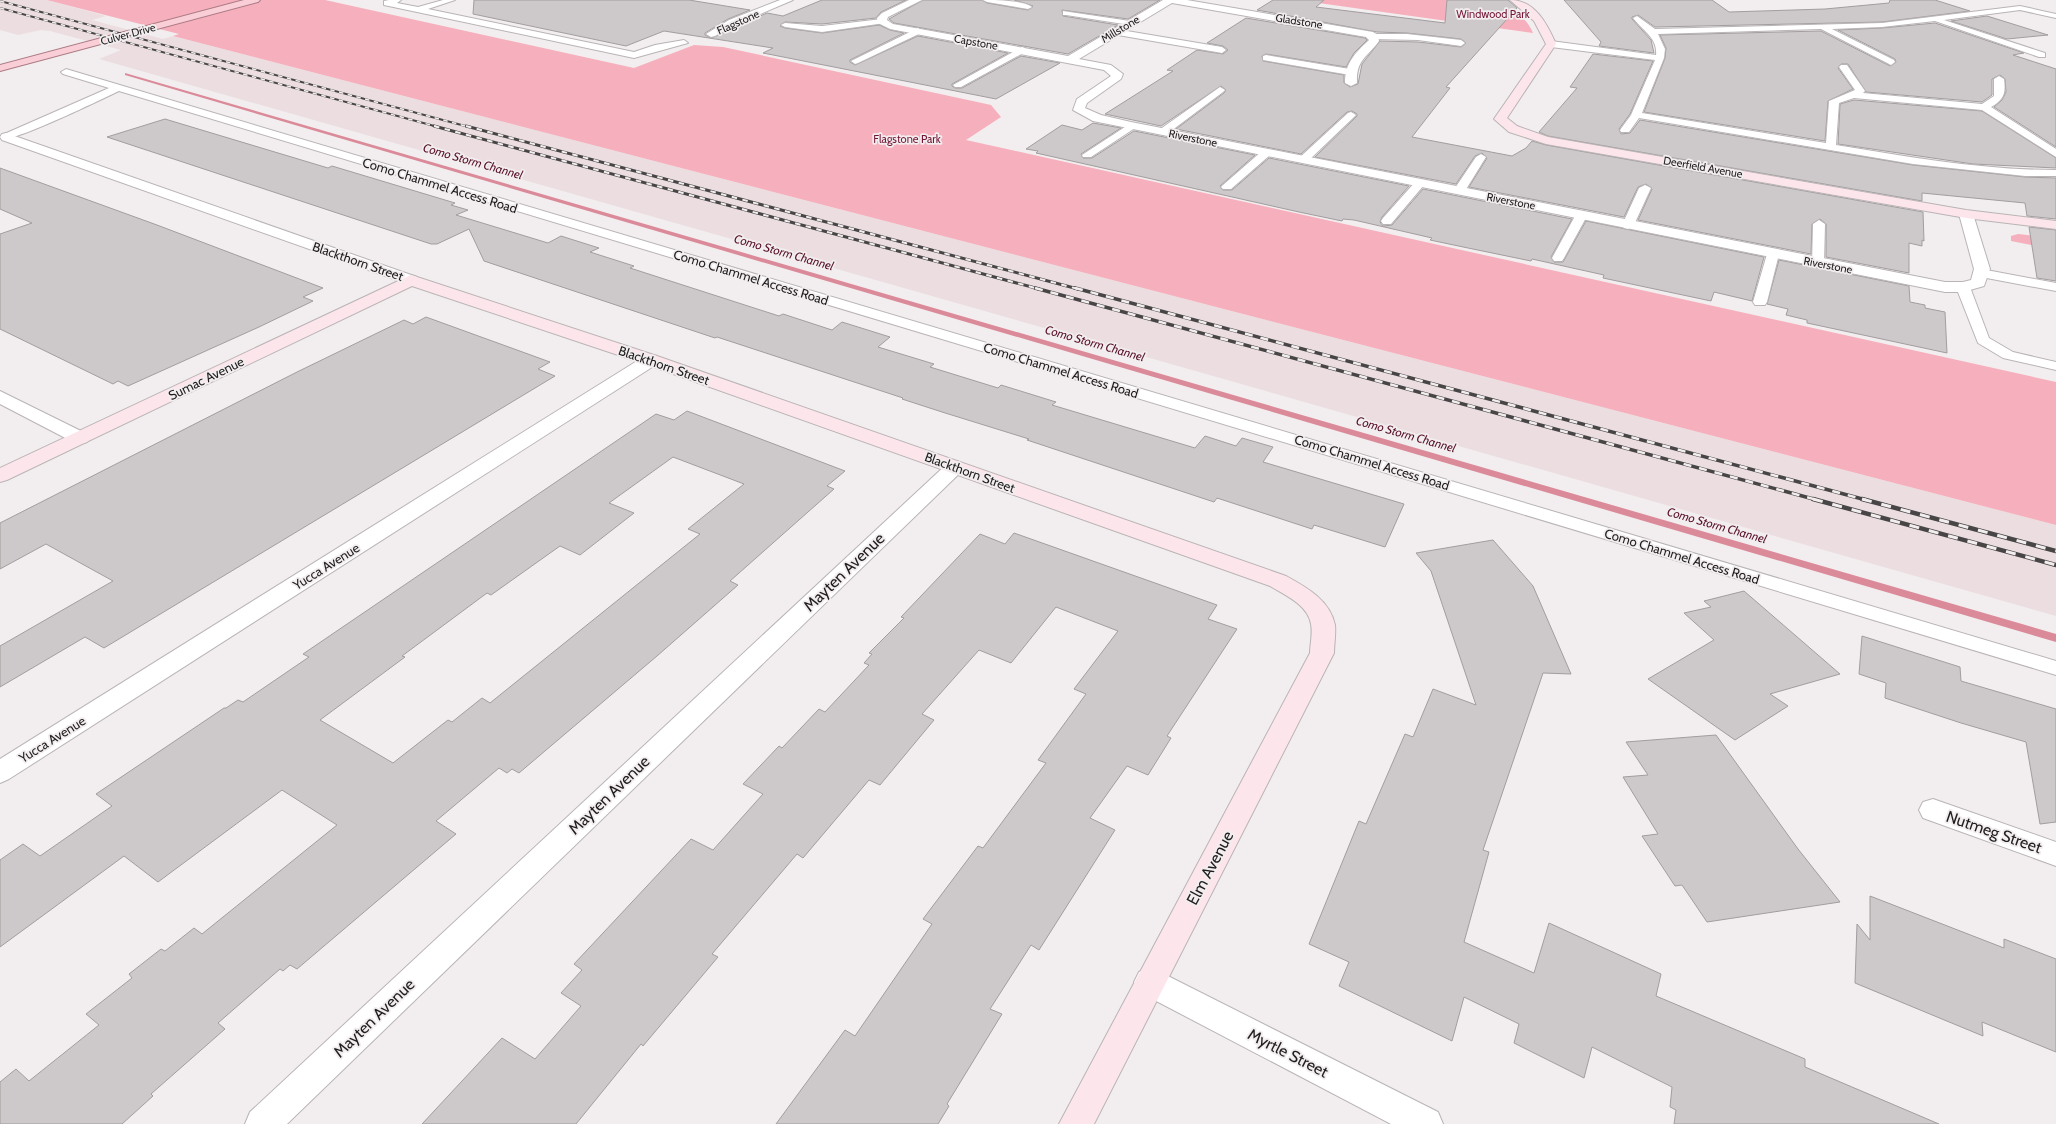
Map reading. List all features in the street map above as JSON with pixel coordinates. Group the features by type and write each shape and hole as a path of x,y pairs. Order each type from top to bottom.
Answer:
{"main road":[{"name":"Culver Drive","path":"158,15 216,0"},
{"name":"Culver Drive","path":"0,68 255,0"}],"street":[{"name":"Flagstone","path":"710,34 734,22 788,0"},
{"path":"882,22 882,18 886,15 917,0"},
{"name":"Millstone","path":"1071,59 1170,0"},
{"name":"Gladstone","path":"1170,0 1361,32 1374,37"},
{"path":"1516,0 1532,11 1544,26 1551,44"},
{"name":"Capstone","path":"882,22 890,26 1071,59"},
{"path":"1351,83 1350,72 1356,58 1374,41 1374,37"},
{"name":"Deerfield Avenue","path":"1551,44 1500,119 1513,128 1546,140 1966,214 2056,224"},
{"name":"Riverstone","path":"1071,59 1100,64 1113,70 1117,74 1117,77 1081,101 1079,110 1097,118 1818,263 1945,287 1964,287"},
{"name":"Blackthorn Street","path":"6,137 411,280 651,360 1278,581 1305,598 1315,608"},
{"path":"1964,287 1978,282 1982,269 1966,214"},
{"name":"Sumac Avenue","path":"0,476 411,280"},
{"name":"Yucca Avenue","path":"0,772 651,360"},
{"path":"0,397 80,438"},
{"name":"Mayten Avenue","path":"262,1124 955,467"},
{"name":"Elm Avenue","path":"1076,1124 1322,653 1323,621 1315,608"},
{"name":"Nutmeg Street","path":"1933,810 2056,854"},
{"name":"Myrtle Street","path":"1150,982 1426,1124"}],"lane":[{"path":"397,0 387,3 634,55 655,48 684,42"},
{"path":"419,10 451,0"},
{"path":"987,0 1028,7"},
{"path":"1999,3 2056,16"},
{"path":"1653,32 1824,28 1934,20 2020,8"},
{"path":"1066,13 1130,23"},
{"path":"1625,130 1636,115 1660,58 1661,49 1653,32 1636,18"},
{"path":"1934,20 2042,55"},
{"path":"785,25 822,29 882,22"},
{"path":"1824,28 1891,62"},
{"path":"855,61 918,31"},
{"path":"1115,32 1222,50"},
{"path":"1374,37 1415,37 1461,43"},
{"path":"1551,44 1660,58"},
{"path":"958,85 1022,50"},
{"path":"1266,58 1350,72"},
{"path":"1831,146 1834,101 1854,95 1860,91 1844,67"},
{"name":"Como Chammel Access Road","path":"66,72 2056,668"},
{"path":"1984,107 1998,99 2002,93 1999,79"},
{"path":"6,137 117,88"},
{"path":"1163,132 1220,90"},
{"path":"1854,95 1984,107 2056,154"},
{"path":"1303,160 1351,115"},
{"path":"1636,115 1968,168 2025,173 2056,173"},
{"path":"1087,155 1131,126"},
{"path":"1227,187 1266,153"},
{"path":"1459,191 1481,157"},
{"path":"1387,221 1420,183"},
{"path":"1628,225 1645,188"},
{"path":"1558,258 1581,216"},
{"path":"1818,263 1819,224"},
{"path":"1760,302 1773,254"},
{"path":"1981,273 2056,287"},
{"path":"1964,287 1983,340 1990,347 2004,354 2056,366"}],"shaded area":[{"path":"0,0 47,0 106,16 92,20 163,39 173,36 2056,525 2056,616 99,59 121,50 50,31 41,30 18,35 0,30"}],"green space":[{"name":"Flagstone Park","path":"47,0 325,0 634,68 694,45 723,47 991,105 1001,117 966,140 2056,382 2056,525 173,36 179,34"},
{"name":"Windwood Park","path":"1297,0 1497,0 1513,10 1527,22 1533,33"},
{"path":"2018,234 2056,238 2056,250 2011,241 2011,236"}],"building":[{"path":"474,0 689,0 750,10 728,19 705,33 705,35 711,38 767,13 783,16 822,0 906,0 881,12 876,18 822,24 785,22 780,26 822,33 879,25 890,30 904,33 850,60 850,62 855,65 918,36 1008,53 952,84 955,88 962,88 1021,56 1060,63 996,99 763,53 773,48 664,31 626,46 473,14"},
{"path":"923,0 982,0 987,3 1028,10 1033,6 1014,0 1160,0 1128,19 1062,10 1063,16 1118,25 1068,54 894,23 889,19"},
{"path":"1273,0 1324,0 1316,7 1445,23 1447,0 1508,0 1517,8 1446,87 1450,88 1412,137 1512,156 1526,148 1532,141 1546,145 1923,212 1924,241 1922,240 1922,246 1909,243 1909,273 1826,257 1826,224 1820,219 1812,224 1811,254 1638,220 1652,189 1646,184 1638,187 1624,217 1469,187 1487,158 1482,153 1475,156 1456,184 1315,157 1357,116 1357,114 1352,111 1347,112 1301,154 1176,129 1224,93 1226,90 1221,86 1161,126 1105,114 1173,71 1167,70 1197,50 1223,54 1228,50 1223,46 1207,43 1246,18 1365,38 1367,40 1354,53 1346,67 1266,54 1262,56 1263,61 1344,75 1344,83 1350,87 1358,84 1362,64 1380,41 1418,42 1461,47 1466,43 1461,39 1407,33 1377,32 1257,10"},
{"path":"1564,0 1712,0 1729,12 1825,9 1889,3 1890,0 1935,0 1970,11 1882,22 1655,27 1638,15 1632,17 1632,19 1651,40 1654,53 1599,46 1601,42"},
{"path":"1987,16 2048,35 2007,39 1951,21"},
{"path":"1935,23 2024,53 2013,55 2056,69 2056,147 1994,107 2002,100 2006,92 2005,79 2000,75 1992,79 1992,95 1982,102 1866,92 1848,64 1841,64 1838,68 1853,89 1828,101 1825,141 1644,112 1665,58 1666,48 1660,35 1821,31 1890,66 1896,62 1895,59 1838,30"},
{"path":"1593,54 1653,61 1630,114 1619,129 1621,134 1630,133 1640,120 1913,165 2025,177 2056,178 2056,219 2027,216 2025,203 1922,193 1922,201 1548,136 1539,132 1577,88 1570,87"},
{"path":"1854,100 1982,111 2056,158 2056,168 1973,164 1838,144 1840,104"},
{"path":"165,119 328,168 332,166 455,203 451,205 468,210 456,215 548,243 561,236 599,248 590,252 634,266 630,268 779,316 783,314 832,330 842,322 890,337 878,347 934,364 930,367 998,388 1001,385 1056,402 1052,405 1195,448 1205,436 1236,446 1242,438 1273,447 1263,462 1404,504 1385,547 1314,525 1312,529 1217,498 1214,502 1027,440 1029,439 902,399 903,398 717,337 715,338 484,261 469,229 437,244 431,244 107,137"},
{"path":"1093,123 1121,128 1081,154 1083,158 1092,158 1134,131 1255,155 1220,186 1223,190 1232,190 1269,158 1409,186 1382,217 1380,222 1383,226 1392,225 1423,189 1572,219 1551,257 1554,262 1563,262 1586,221 1764,257 1752,301 1714,292 1711,301 1603,278 1604,275 1532,259 1531,261 1430,240 1432,238 1354,220 1343,219 1342,221 1299,212 1036,153 1038,151 1026,149 1062,125 1082,130"},
{"path":"0,168 157,225 323,288 303,297 313,301 259,327 128,386 118,381 113,384 0,329 0,234 32,223 0,209"},
{"path":"2029,227 2056,230 2056,281 2037,278"},
{"path":"1779,260 1909,286 1910,302 1925,305 1925,308 1945,312 1947,353 1807,323 1807,320 1786,315 1788,309 1767,304"},
{"path":"426,317 550,362 538,369 555,376 104,648 85,637 0,687 0,646 113,581 46,544 0,569 0,523 297,372 404,320 413,324"},
{"path":"687,411 845,471 827,486 834,489 730,581 738,585 657,656 519,773 512,769 507,773 499,768 436,821 456,834 297,969 290,965 283,971 280,969 218,1023 225,1029 151,1094 153,1096 122,1124 0,1124 0,1082 16,1069 29,1081 99,1025 86,1014 132,978 129,974 161,949 165,951 194,928 202,934 337,825 282,790 158,882 124,856 0,947 0,860 23,844 40,856 112,806 96,794 224,708 238,700 243,702 309,657 303,654 656,414 674,420","holes":["673,457 744,484 688,529 700,534 490,703 482,698 452,722 448,720 393,763 320,720 405,657 402,656 487,593 491,595 560,546 580,555 634,513 609,503"]},
{"path":"1014,533 1217,605 1208,619 1237,629 1167,736 1171,738 1148,775 1127,766 1090,818 1115,830 1039,950 1031,945 990,1009 1002,1014 947,1104 949,1106 938,1124 776,1124 845,1030 855,1036 932,924 923,919 978,846 983,848 1046,763 1038,760 1086,694 1074,689 1118,631 1056,607 1011,663 979,650 922,714 934,720 880,785 869,780 803,858 797,854 712,954 718,957 643,1046 641,1044 576,1124 422,1124 502,1038 535,1059 581,1006 561,993 582,970 574,964 691,839 713,850 763,794 743,784 779,746 782,748 819,709 825,712 869,665 864,663 872,654 869,653 904,618 901,617 980,534 1005,544"},
{"path":"1493,540 1533,586 1571,674 1543,673 1483,850 1489,852 1464,942 1534,973 1549,923 1661,974 1656,996 1805,1059 1805,1067 1939,1124 1674,1124 1676,1110 1670,1107 1672,1087 1592,1047 1584,1078 1514,1043 1519,1024 1464,997 1452,1041 1339,986 1349,962 1309,944 1359,821 1366,824 1405,734 1413,737 1433,689 1476,705 1431,571 1416,553"},
{"path":"1744,591 1840,674 1770,694 1788,706 1735,740 1648,679 1714,640 1684,613 1711,607 1704,601"},
{"path":"1862,636 1960,667 1961,681 2056,709 2056,822 2040,824 2026,742 1961,723 1885,698 1886,683 1859,674"},
{"path":"1716,735 1798,849 1840,902 1707,922 1682,885 1675,886 1642,836 1658,834 1623,777 1648,775 1626,742"},
{"path":"1870,896 2004,948 2004,939 2056,959 2056,1052 1982,1022 1983,1036 1855,983 1857,924 1870,940"}],"waterway":[{"name":"Como Storm Channel","path":"127,74 2056,638"}],"railway":[{"path":"0,1 469,127"},
{"path":"0,8 438,127"},
{"path":"434,126 1039,289"},
{"path":"466,126 1078,289"},
{"path":"1035,288 1817,500"},
{"path":"1075,288 1866,500"},
{"path":"1813,499 2056,565"},
{"path":"1862,499 2056,551"}]}
